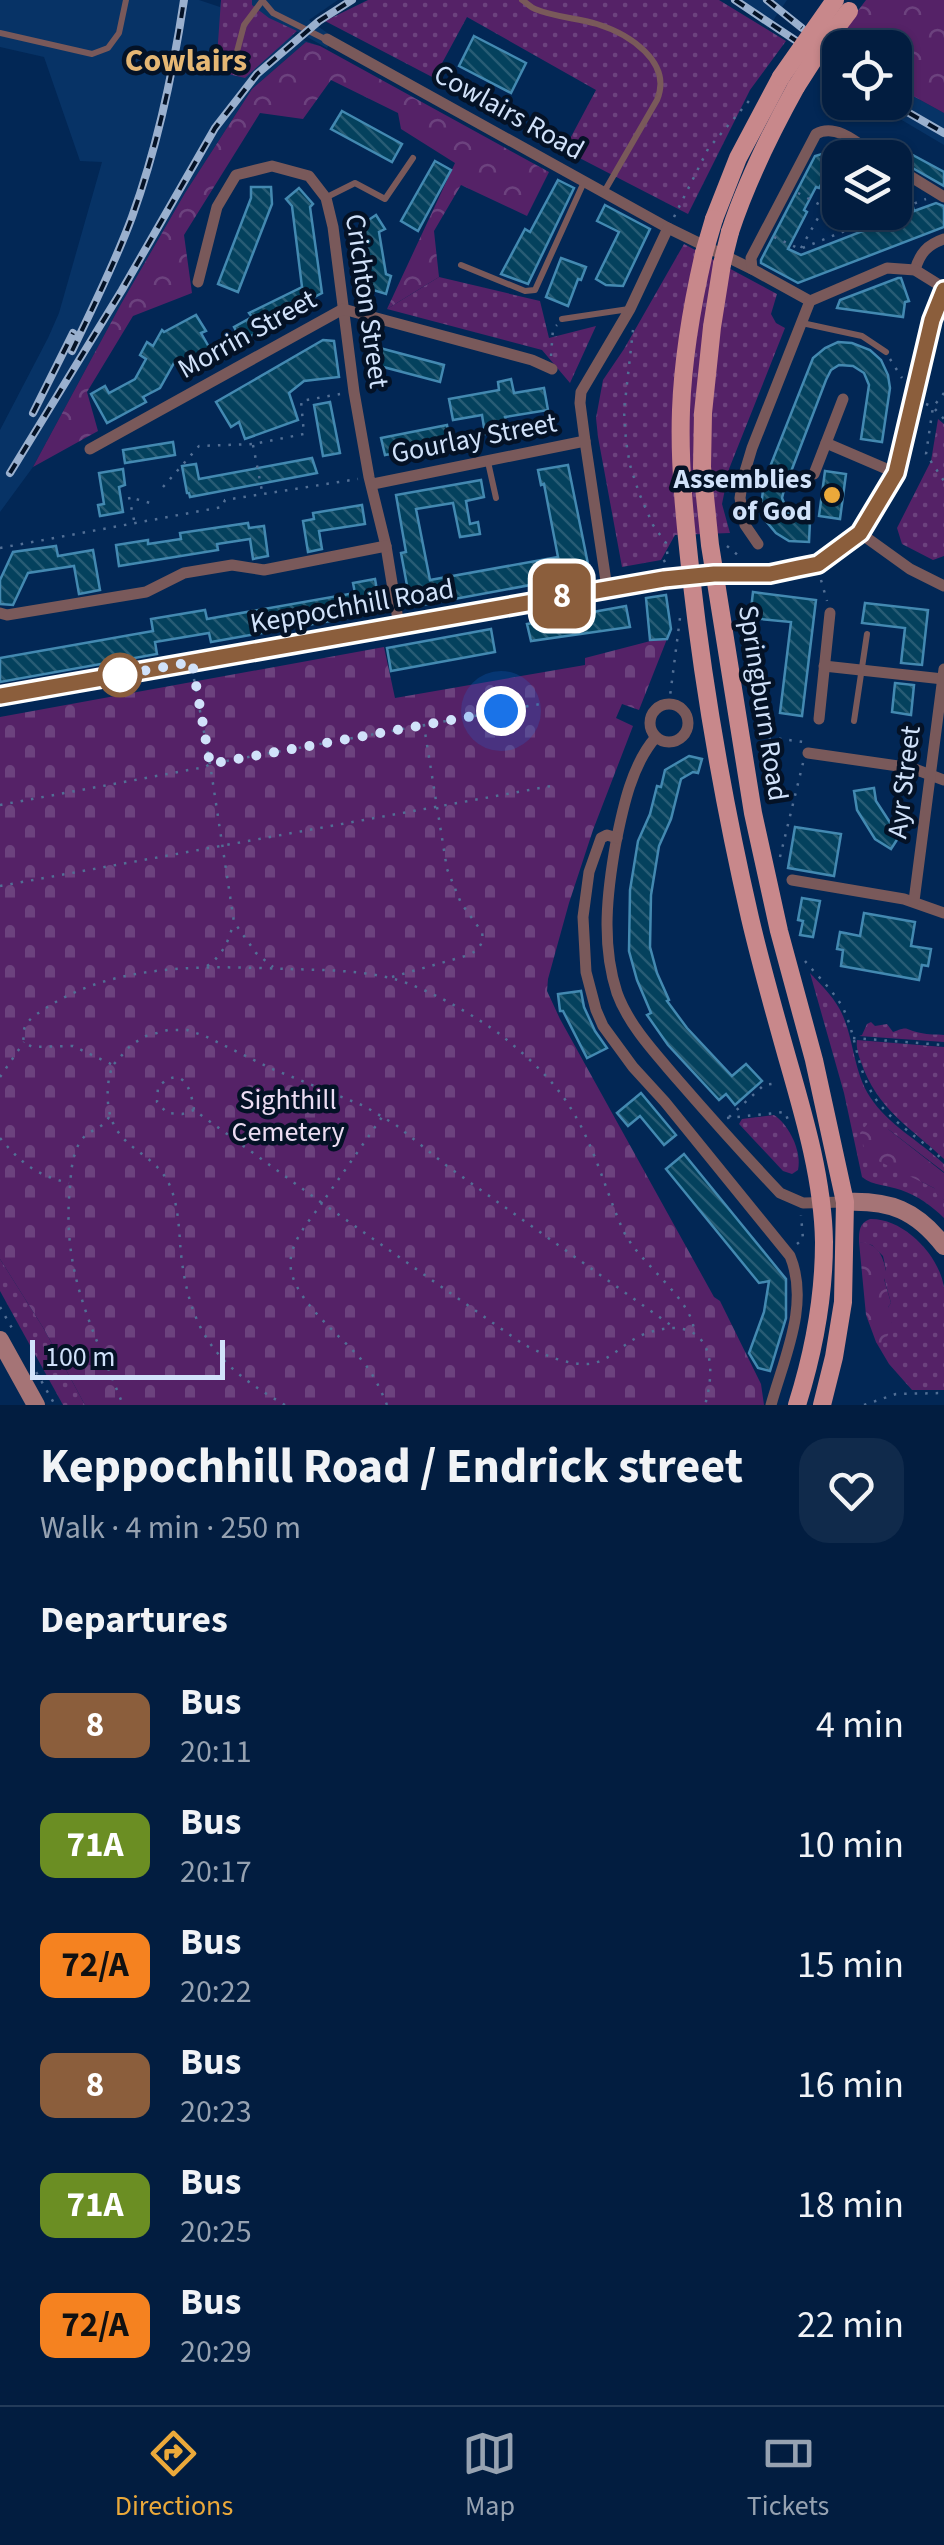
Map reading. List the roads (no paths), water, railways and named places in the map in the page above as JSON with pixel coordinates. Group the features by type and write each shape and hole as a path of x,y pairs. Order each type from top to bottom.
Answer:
{"main road":[{"name":"Springburn Road","path":"797,1405 820,1311 824,1238 808,1135 760,957 710,717 691,575 681,409 690,318 704,253 738,158 789,82 821,48 847,4"},
{"name":"Springburn Road","path":"789,82 749,178 722,264 706,374 702,442 714,574 753,813 814,1060 844,1202 843,1302 822,1405"}],"street":[{"name":"Cowlairs Road","path":"326,40 668,228 752,269"},
{"path":"810,301 752,269 751,258 816,134 837,131 851,140"},
{"name":"Crichton Street","path":"198,282 217,206 236,175 272,166 309,176 326,198 333,227 354,392 399,626"},
{"path":"912,178 941,196"},
{"path":"608,588 581,392 630,309 668,228"},
{"path":"915,270 920,254 944,239"},
{"path":"758,544 746,525 740,498 743,478 810,301 886,268 915,270 944,289 932,320 896,473 860,533 910,569 944,586"},
{"name":"Morrin Street","path":"90,449 343,309 532,360 552,369"},
{"path":"814,474 843,399"},
{"name":"Gourlay Street","path":"371,480 585,441"},
{"path":"826,443 896,473"},
{"name":"Keppochhill Road","path":"0,696 664,579 778,573 818,564 860,533"},
{"path":"0,613 146,592 184,573 232,564 264,570 386,546"},
{"path":"819,720 830,613"},
{"path":"824,666 943,679"},
{"name":"Ayr Street","path":"914,901 944,669"},
{"path":"670,704 682,709 688,720 684,733 668,742 656,737 650,728 657,708 670,704"},
{"path":"656,737 638,766 625,804 610,884 607,928 619,997 653,1050 723,1122 780,1193 803,1204 880,1202 926,1225 944,1246"},
{"path":"808,753 912,768 944,780"},
{"path":"617,838 601,838 586,886 583,937 591,998 616,1044 785,1248 794,1268 798,1308 771,1405"},
{"path":"792,880 914,901 944,913"},
{"path":"0,1340 36,1405"}],"lane":[{"path":"0,33 92,54 108,48 120,33 126,0"},
{"path":"522,0 535,9 602,26 631,40 651,57 660,72 662,88 657,100 604,192"},
{"path":"235,59 244,25 262,1 272,13 326,40"},
{"path":"326,198 355,184 385,198 413,158"},
{"path":"461,265 525,292 535,290 584,182"},
{"path":"562,320 630,309"},
{"path":"800,322 862,336 886,352"},
{"path":"487,460 496,498"},
{"path":"854,722 867,634"}],"railway":[{"path":"72,351 141,191 163,110 184,0"},
{"path":"10,473 215,128 257,74 319,21 352,0"},
{"path":"735,0 822,58"},
{"path":"767,0 802,28"},
{"path":"912,115 944,133"},
{"path":"33,413 73,333"}],"place":[{"name":"Assemblies of God","path":"832,495"}],"district":[{"name":"Cowlairs","path":"186,61"}],"park label":[{"name":"Sighthill Cemetery","path":"288,1116"}]}
